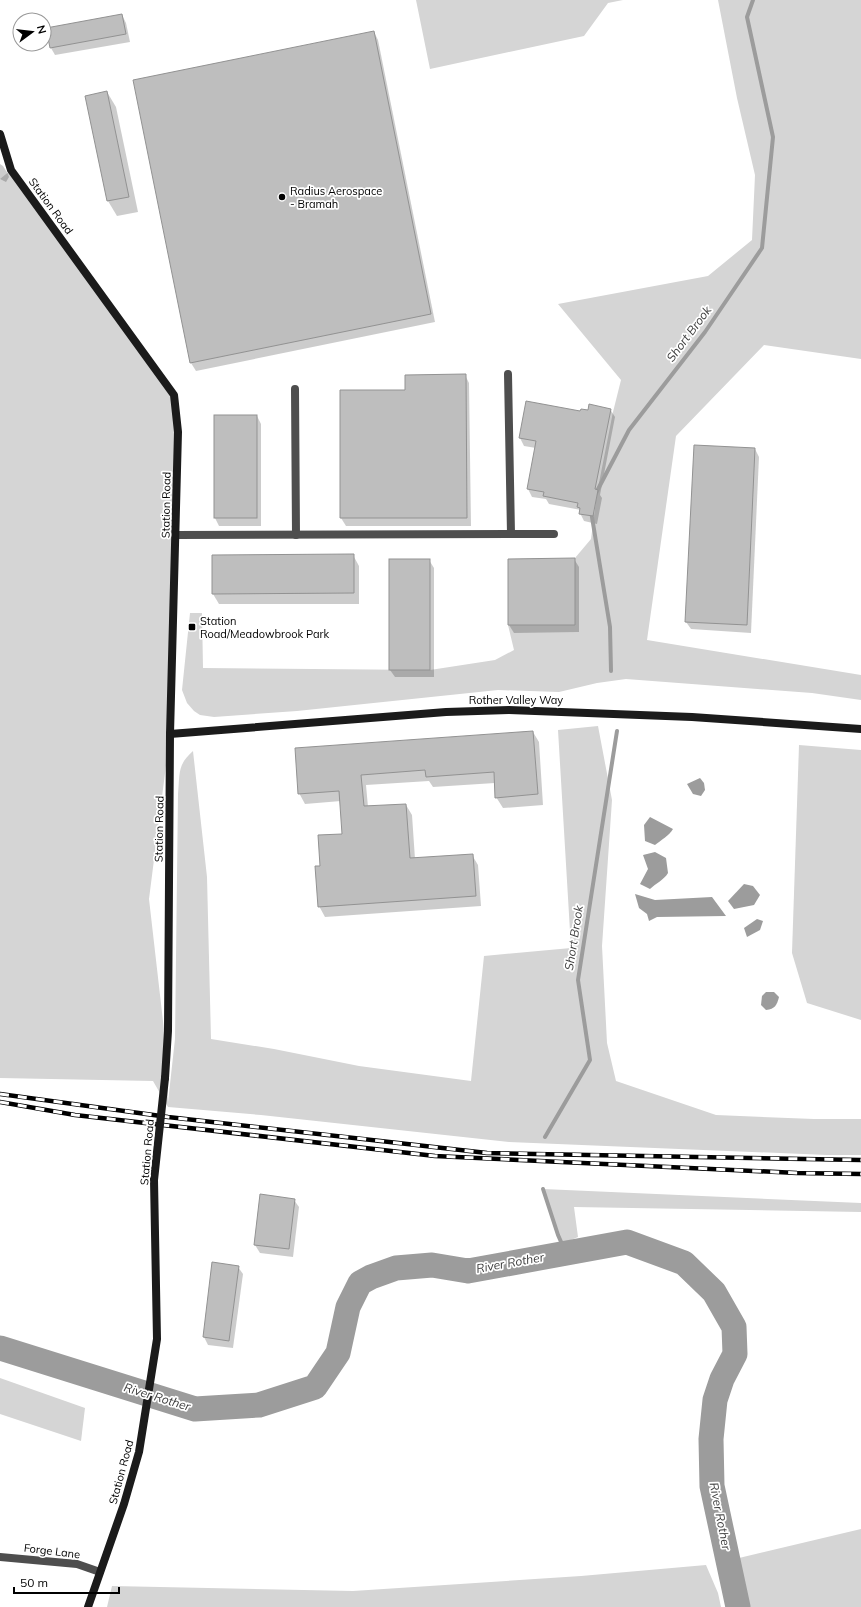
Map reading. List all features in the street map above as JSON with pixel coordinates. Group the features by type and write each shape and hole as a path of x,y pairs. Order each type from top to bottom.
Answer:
{"main road":[{"name":"Station Road","path":"0,134 11,170 174,394 178,432 170,734 168,1031 165,1078 154,1180 157,1339 138,1452 124,1504 88,1607"},
{"name":"Rother Valley Way","path":"170,734 446,712 509,710 692,717 861,729"}],"street":[{"path":"508,374 511,534"},
{"path":"295,389 296,535"},
{"path":"176,535 554,534"},
{"name":"Forge Lane","path":"0,1556 77,1564 100,1572"}],"shaded area":[{"path":"416,0 623,0 608,3 584,36 430,69"},
{"path":"718,0 861,0 861,359 764,345 676,436 647,640 861,675 861,700 812,693 626,679 597,683 559,692 498,690 297,711 214,717 200,715 194,711 187,703 182,690 190,613 202,613 203,668 430,670 495,660 514,650 508,625 575,625 575,558 591,539 597,493 621,380 558,304 708,276 752,240 755,175 737,98"},
{"path":"11,170 174,395 178,432 170,734 149,899 167,1056 168,1102 175,1039 178,794 180,770 184,761 193,751 207,877 211,1039 274,1049 359,1066 471,1081 484,956 571,948 558,730 598,726 612,800 602,946 607,1043 616,1081 716,1115 814,1119 861,1119 861,1155 827,1155 509,1142 261,1115 168,1107 153,1081 0,1078 0,179"},
{"path":"799,745 861,750 861,1020 807,1003 792,953"},
{"path":"700,778 704,783 705,790 701,796 693,794 687,784"},
{"path":"650,817 673,829 667,836 655,845 645,841 644,825"},
{"path":"655,852 666,858 668,873 650,889 640,884 648,869 643,855"},
{"path":"744,884 753,886 760,895 754,905 734,909 728,901"},
{"path":"635,894 655,900 712,897 726,916 657,917 649,921 647,914 639,908"},
{"path":"757,919 763,921 760,930 747,937 744,928"},
{"path":"766,992 774,992 779,997 772,1009 766,1010 761,1005 762,996"},
{"path":"543,1189 861,1203 861,1212 574,1207 578,1237 562,1244"},
{"path":"0,1378 85,1408 81,1441 0,1414"},
{"path":"861,1529 861,1607 748,1607 739,1558"},
{"path":"706,1565 718,1593 721,1607 107,1607 112,1586 353,1591 581,1576"}],"building":[{"path":"122,14 126,34 52,48 52,27"},
{"name":"Radius Aerospace - Bramah","path":"374,31 431,314 190,363 133,80"},
{"path":"107,91 129,197 107,201 85,96"},
{"path":"466,374 467,518 340,518 340,390 405,390 405,375"},
{"path":"526,401 580,411 581,409 588,410 589,404 611,409 595,489 598,490 593,516 579,514 580,508 577,507 578,503 543,496 544,492 527,489 536,441 519,438"},
{"path":"214,415 257,415 257,518 214,518"},
{"path":"694,445 755,448 747,625 685,622"},
{"path":"354,554 354,593 212,594 212,555"},
{"path":"575,558 575,625 508,625 508,559"},
{"path":"389,559 430,559 430,670 389,670"},
{"path":"533,731 538,794 495,798 494,772 426,777 425,770 361,775 364,806 406,804 410,858 473,854 476,896 318,907 315,866 320,866 318,835 342,834 339,791 298,794 295,748"},
{"path":"260,1194 295,1199 289,1249 254,1245"},
{"path":"212,1262 239,1266 229,1341 203,1337"}],"waterway":[{"name":"Short Brook","path":"596,493 629,430 705,332 762,248 773,137 747,17 753,0"},
{"name":"Short Brook","path":"591,511 610,627 611,671"},
{"name":"Short Brook","path":"545,1137 590,1060 578,980 617,731"},
{"name":"Short Brook","path":"543,1189 558,1235 566,1253"},
{"name":"River Rother","path":"0,1348 195,1409 259,1405 315,1387 338,1353 348,1307 360,1283 371,1277 396,1268 432,1265 468,1271 627,1242 684,1263 714,1292 734,1327 735,1354 722,1379 715,1400 711,1439 712,1486 738,1607"}],"railway":[{"path":"0,1094 168,1117 487,1153 861,1160"},
{"path":"0,1102 75,1115 435,1156 797,1173 861,1174"}],"place":[{"name":"Radius Aerospace - Bramah","path":"282,197"},
{"name":"Station Road/Meadowbrook Park","path":"192,627"}]}
